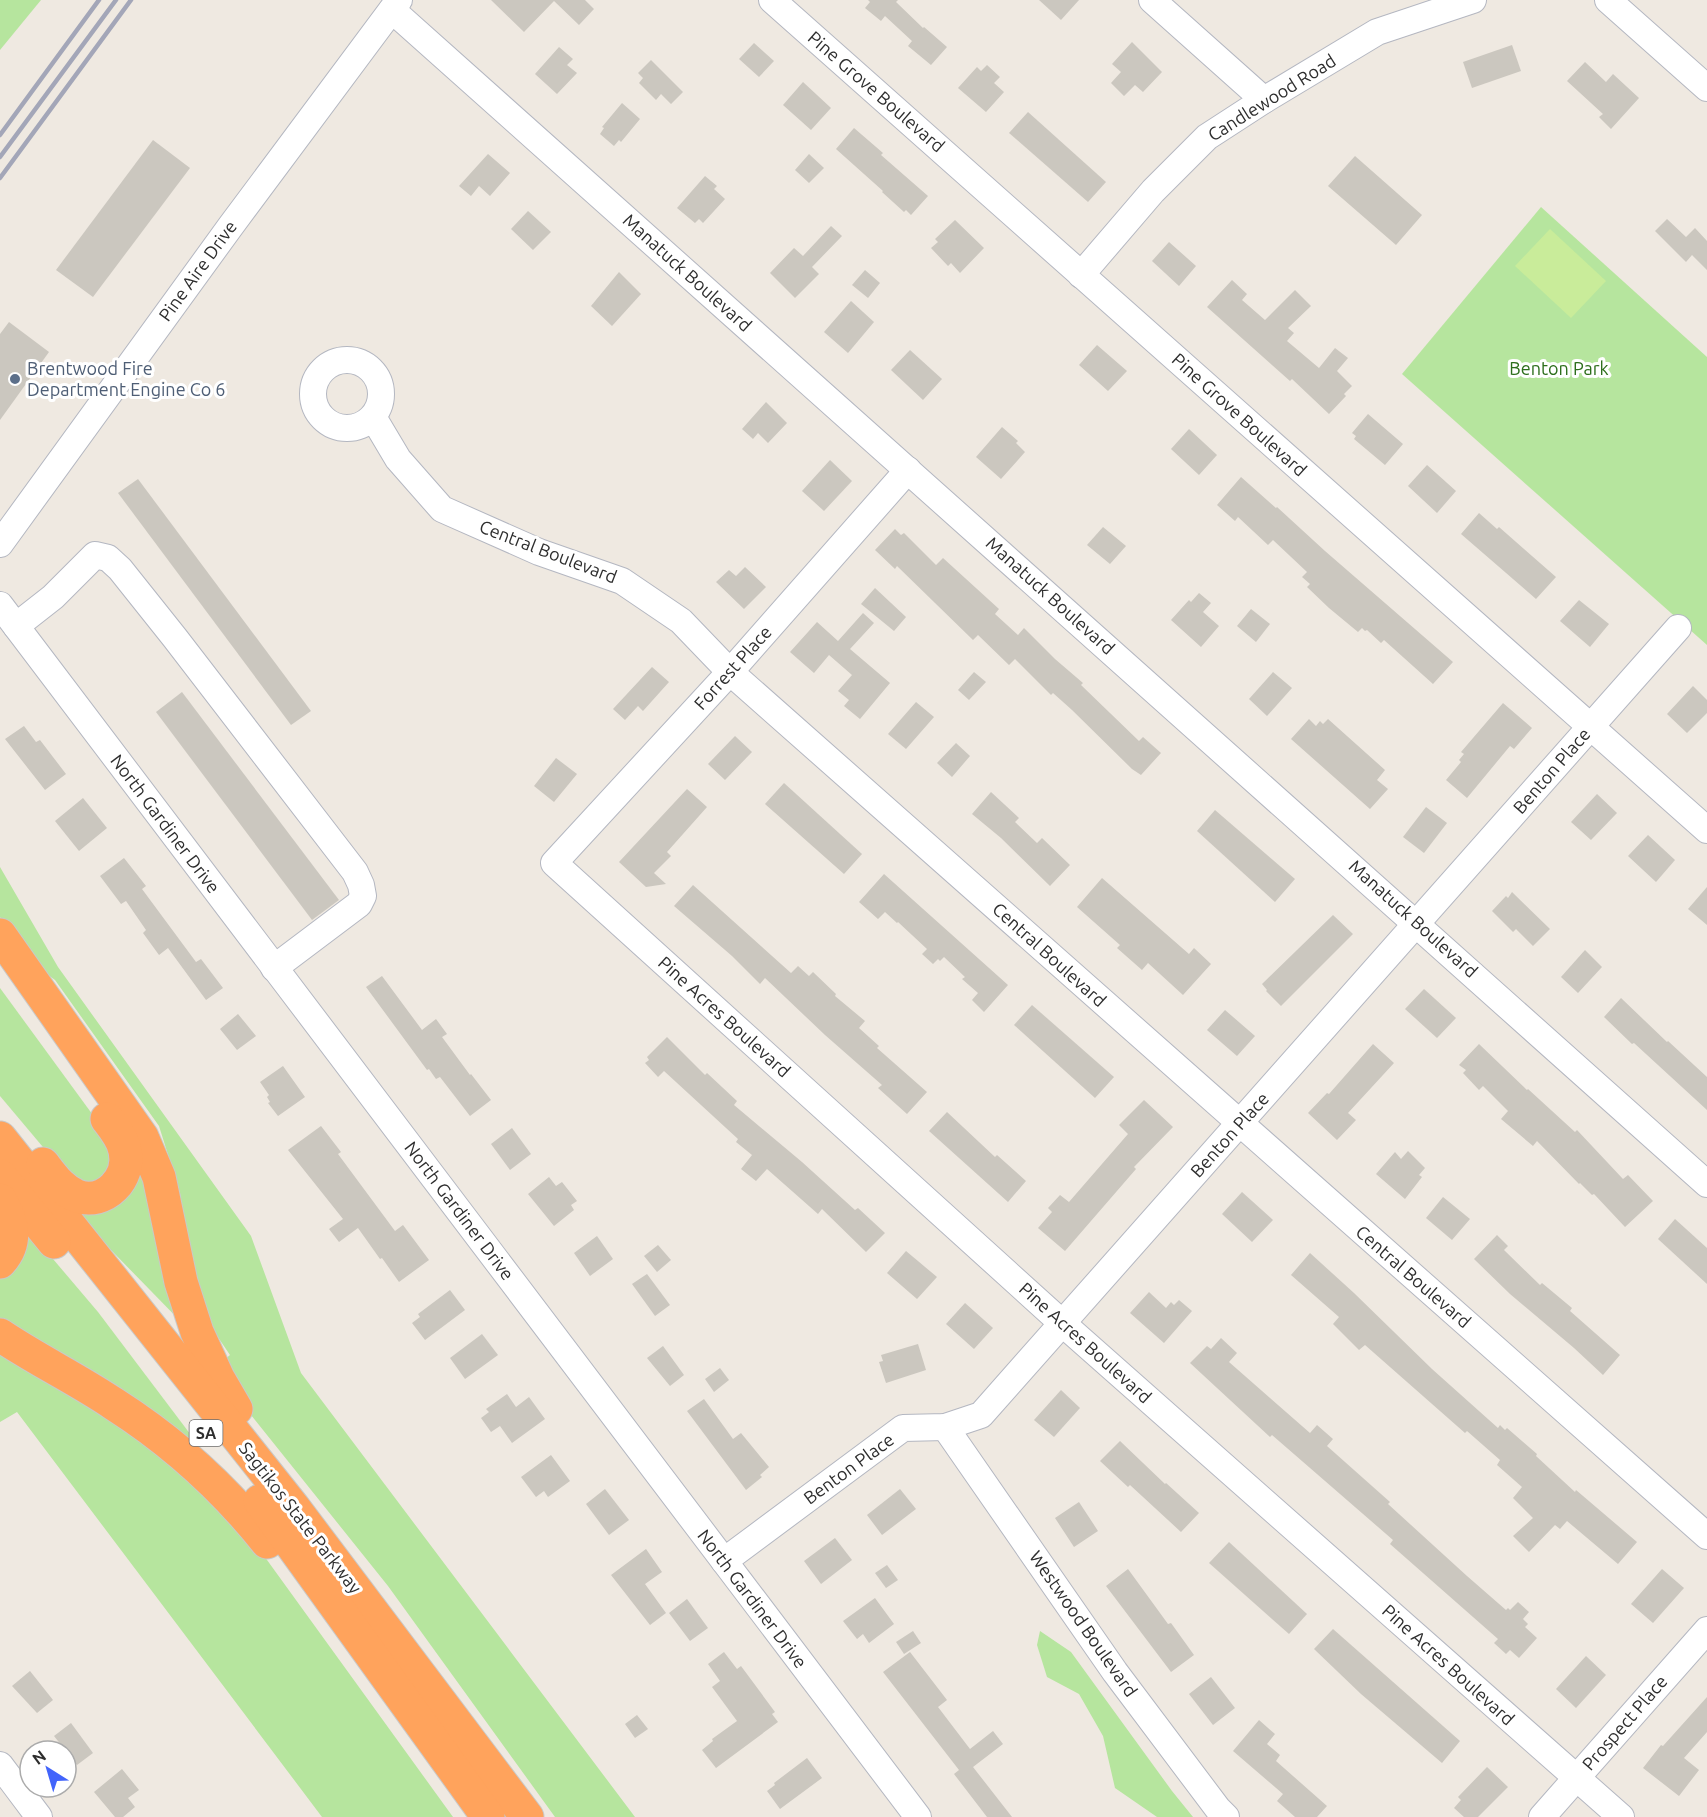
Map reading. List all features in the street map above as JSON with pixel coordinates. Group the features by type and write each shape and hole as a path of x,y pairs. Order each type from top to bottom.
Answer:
{"highway":[{"path":"0,935 142,1137 159,1177 177,1265 197,1332 218,1378 294,1509"},
{"path":"0,971 121,1140 125,1148 126,1159 124,1174 115,1187 100,1196 93,1198 76,1195 58,1183 43,1165 0,1125"},
{"name":"Sagtikos State Parkway","path":"0,1138 294,1509 527,1817"},
{"name":"Sagtikos State Parkway","path":"0,1176 273,1518 488,1817"},
{"path":"0,1200 9,1217 12,1238 10,1247 0,1262"},
{"path":"0,1335 113,1403 199,1469 246,1516 309,1596 402,1697"}],"street":[{"name":"Pine Grove Boulevard","path":"772,0 1707,830"},
{"path":"1152,0 1264,100"},
{"name":"Candlewood Road","path":"1081,275 1153,191 1207,137 1377,32 1473,0"},
{"path":"1608,0 1707,87"},
{"name":"Manatuck Boulevard","path":"395,5 908,470 1707,1184"},
{"name":"Pine Aire Drive","path":"0,544 230,227 395,5"},
{"name":"Central Boulevard","path":"373,417 398,459 442,509 539,552 622,581 681,621 730,672 1707,1536"},
{"name":"Forrest Place","path":"554,863 730,672 908,470"},
{"path":"16,626 53,597 95,555 108,558 120,569 176,638 348,863 361,885 363,896 359,904 274,968"},
{"name":"North Gardiner Drive","path":"0,605 918,1817"},
{"name":"Benton Place","path":"724,1561 903,1428 945,1427 981,1415 1678,628"},
{"name":"Pine Acres Boulevard","path":"554,863 1062,1323 1621,1817"},
{"name":"Westwood Boulevard","path":"945,1427 1115,1672 1218,1809 1227,1817"},
{"name":"Prospect Place","path":"1542,1817 1707,1630"},
{"path":"0,1765 39,1817"}],"green space":[{"path":"0,0 41,0 0,50"},
{"name":"Benton Park","path":"1541,207 1707,357 1707,645 1402,374"},
{"path":"1550,229 1606,281 1571,318 1515,266"},
{"path":"0,867 58,967 251,1236 301,1373 635,1817 555,1817 388,1586 251,1415 224,1360 230,1355 205,1318 188,1254 180,1193 159,1126 55,980 23,957 0,917"},
{"path":"0,988 117,1148 102,1187 69,1178 0,1096"},
{"path":"136,1150 189,1330 111,1250 74,1208"},
{"path":"25,1226 98,1312 203,1451 197,1459 0,1326 0,1277"},
{"path":"0,1345 98,1404 238,1520 453,1817 322,1817 17,1412 0,1422"},
{"path":"1040,1631 1071,1652 1193,1817 1157,1817 1115,1788 1103,1736 1079,1694 1047,1677 1037,1645"}],"building":[{"path":"491,0 585,0 594,9 579,25 554,1 524,32"},
{"path":"868,0 898,0 896,2 923,28 947,47 931,65 908,46 912,41 885,16 881,21 865,8 870,2"},
{"path":"1039,0 1079,0 1061,20"},
{"path":"1132,42 1162,72 1143,92 1135,85 1124,96 1111,83 1121,72 1112,64"},
{"path":"754,43 774,61 759,77 739,59"},
{"path":"1512,45 1521,71 1472,88 1463,62"},
{"path":"559,47 573,59 567,65 577,73 557,94 535,74"},
{"path":"651,60 683,92 671,104 661,94 656,100 639,83 643,78 638,73"},
{"path":"1585,62 1606,82 1613,74 1639,98 1611,129 1599,117 1603,114 1567,81"},
{"path":"987,65 1000,77 994,83 1004,92 986,112 958,88 977,67 981,71"},
{"path":"803,82 831,108 811,130 783,105"},
{"path":"622,103 640,119 621,142 619,140 614,146 600,134 604,128 602,127"},
{"path":"1028,112 1106,182 1088,202 1009,133"},
{"path":"854,128 928,196 911,215 906,210 904,212 836,149"},
{"path":"153,140 190,168 93,297 56,270"},
{"path":"488,154 510,173 490,196 479,186 471,196 459,186"},
{"path":"809,154 824,168 809,183 795,170"},
{"path":"1355,156 1422,215 1396,245 1328,186"},
{"path":"705,176 717,186 714,189 725,199 703,223 699,219 695,223 677,208"},
{"path":"528,211 551,232 533,250 511,229"},
{"path":"1667,219 1686,237 1695,228 1707,241 1707,270 1692,255 1686,262 1655,231"},
{"path":"955,220 984,248 960,273 951,263 948,266 931,248 938,242 935,239"},
{"path":"831,226 842,236 812,267 819,274 795,298 770,273 794,248 803,256"},
{"path":"1169,242 1196,266 1179,286 1152,261"},
{"path":"865,270 880,283 868,298 852,285"},
{"path":"619,272 641,294 612,326 591,306"},
{"path":"1232,280 1247,294 1242,300 1265,320 1295,290 1311,306 1288,328 1294,333 1287,341 1319,368 1335,348 1348,358 1337,371 1352,386 1329,414 1292,379 1290,381 1207,307"},
{"path":"851,301 874,322 848,353 824,332"},
{"name":"Brentwood Fire Department Engine Co 6","path":"9,322 49,352 0,420 0,334"},
{"path":"1097,345 1127,371 1108,391 1079,365"},
{"path":"910,350 942,379 923,400 891,370"},
{"path":"766,402 787,423 768,443 758,433 753,439 742,429"},
{"path":"1368,414 1403,444 1385,465 1354,439 1356,436 1352,433"},
{"path":"1002,427 1018,441 1016,443 1025,452 1001,479 976,457"},
{"path":"1189,429 1217,455 1199,475 1171,449"},
{"path":"830,460 852,481 824,511 802,491"},
{"path":"1427,465 1456,491 1437,513 1408,486"},
{"path":"1241,477 1453,662 1433,684 1384,640 1381,643 1362,628 1358,632 1329,608 1307,587 1310,584 1302,577 1307,572 1273,540 1268,545 1238,517 1235,521 1217,505"},
{"path":"138,479 311,711 291,725 118,493"},
{"path":"1479,513 1497,529 1499,527 1556,577 1536,599 1461,534"},
{"path":"1103,527 1126,546 1110,564 1087,545"},
{"path":"895,529 901,535 904,533 936,565 943,558 999,609 995,614 1018,635 1024,628 1083,683 1081,685 1139,741 1143,737 1161,753 1141,775 1053,693 1051,695 1015,659 1009,665 978,635 973,640 897,566 895,569 875,550"},
{"path":"745,567 766,587 744,609 716,582 729,570 736,576"},
{"path":"875,588 906,617 894,631 861,604"},
{"path":"1199,593 1211,603 1203,612 1219,626 1201,647 1171,620 1189,600 1191,602"},
{"path":"1579,600 1609,624 1590,647 1560,621"},
{"path":"1251,609 1270,624 1256,642 1237,626"},
{"path":"863,613 874,623 850,649 890,683 860,719 844,706 849,700 838,691 852,675 829,655 814,673 790,652 817,622 838,641"},
{"path":"652,667 669,682 643,711 638,706 625,720 613,709"},
{"path":"974,672 986,682 969,700 958,690"},
{"path":"1273,672 1292,688 1267,716 1249,699"},
{"path":"1693,686 1707,700 1707,713 1687,733 1667,714"},
{"path":"182,692 339,900 312,920 156,712"},
{"path":"916,702 934,717 906,749 888,734"},
{"path":"1503,703 1532,728 1514,749 1510,746 1467,798 1446,780 1461,762 1459,760 1464,754 1461,752"},
{"path":"1309,719 1316,726 1320,721 1323,724 1328,719 1385,770 1377,780 1388,789 1370,809 1291,739"},
{"path":"24,726 36,742 40,740 66,774 45,790 5,739"},
{"path":"735,736 752,752 725,780 708,764"},
{"path":"956,743 970,756 952,777 937,763"},
{"path":"556,758 577,774 554,802 534,786"},
{"path":"784,783 862,854 844,874 765,804"},
{"path":"687,789 707,807 667,852 671,856 654,873 666,884 646,887 619,862"},
{"path":"991,792 1019,818 1015,822 1037,843 1042,838 1070,865 1050,886 1001,838 972,814"},
{"path":"1597,794 1617,813 1591,840 1571,822"},
{"path":"83,798 107,828 79,851 55,821"},
{"path":"1426,807 1447,823 1424,853 1403,837"},
{"path":"1215,810 1295,879 1275,902 1197,831"},
{"path":"1648,835 1675,860 1656,882 1628,856"},
{"path":"124,858 146,886 142,889 196,962 201,959 223,988 206,1000 168,948 159,955 143,933 146,930 126,901 121,904 100,876"},
{"path":"884,874 1008,985 984,1012 972,1000 978,993 962,979 965,977 944,957 933,964 922,954 927,949 898,922 885,912 878,919 859,902"},
{"path":"1102,878 1189,954 1194,948 1211,964 1183,995 1148,963 1142,970 1117,948 1120,945 1077,907"},
{"path":"693,885 791,973 798,966 809,976 813,972 836,994 835,996 865,1021 859,1028 879,1046 877,1048 927,1092 907,1114 878,1088 882,1085 765,978 760,984 732,956 674,906"},
{"path":"1707,887 1707,925 1688,909"},
{"path":"1512,892 1550,929 1533,946 1516,929 1513,932 1492,911"},
{"path":"1333,915 1353,934 1281,1006 1262,984"},
{"path":"1585,950 1602,967 1578,993 1561,977"},
{"path":"382,976 422,1030 436,1019 447,1034 442,1037 491,1100 470,1116 440,1077 436,1079 429,1069 427,1070 366,987"},
{"path":"1424,989 1456,1018 1437,1038 1405,1009"},
{"path":"1621,998 1707,1077 1707,1110 1604,1017"},
{"path":"1032,1005 1114,1077 1095,1098 1014,1025"},
{"path":"1225,1010 1255,1036 1237,1056 1207,1030"},
{"path":"238,1014 256,1036 237,1050 220,1029"},
{"path":"667,1037 705,1075 707,1073 737,1101 734,1105 855,1210 858,1208 885,1233 866,1252 822,1209 818,1214 767,1169 756,1181 741,1169 752,1155 736,1142 738,1139 664,1071 658,1077 645,1063 649,1060 647,1057"},
{"path":"1373,1044 1394,1063 1348,1113 1356,1120 1337,1140 1308,1113 1327,1093 1329,1094"},
{"path":"1479,1044 1527,1090 1575,1132 1577,1130 1623,1179 1628,1175 1653,1201 1625,1227 1594,1194 1592,1195 1579,1184 1537,1141 1533,1146 1501,1119 1508,1111 1483,1086 1479,1090 1463,1073 1466,1070 1459,1065"},
{"path":"283,1066 305,1097 278,1116 268,1103 270,1102 267,1097 269,1095 260,1082"},
{"path":"1144,1100 1173,1127 1134,1167 1136,1169 1065,1251 1038,1228 1052,1212 1048,1208 1060,1195 1069,1202 1128,1134 1119,1125"},
{"path":"947,1112 995,1157 997,1155 1026,1181 1008,1202 929,1131"},
{"path":"321,1126 341,1152 338,1154 395,1231 403,1225 429,1260 399,1282 358,1228 339,1242 329,1229 343,1219 288,1150"},
{"path":"512,1128 531,1154 510,1170 491,1144"},
{"path":"1408,1151 1425,1168 1419,1175 1422,1177 1405,1199 1376,1174 1395,1152 1401,1159"},
{"path":"549,1177 556,1186 562,1182 577,1201 571,1205 574,1210 554,1226 528,1194"},
{"path":"1242,1192 1273,1220 1252,1242 1222,1214"},
{"path":"1443,1197 1470,1219 1452,1240 1426,1218"},
{"path":"1675,1219 1707,1248 1707,1284 1658,1239"},
{"path":"1497,1235 1508,1246 1504,1250 1540,1285 1542,1283 1572,1308 1570,1311 1620,1355 1603,1375 1510,1294 1474,1259"},
{"path":"597,1236 613,1259 590,1276 574,1253"},
{"path":"658,1245 671,1260 657,1272 644,1256"},
{"path":"906,1251 937,1277 917,1299 887,1273"},
{"path":"1310,1253 1498,1428 1500,1425 1505,1430 1507,1428 1575,1492 1576,1490 1637,1542 1618,1564 1567,1521 1560,1529 1555,1525 1529,1552 1513,1536 1533,1518 1513,1498 1522,1487 1497,1465 1500,1460 1467,1431 1465,1433 1365,1345 1359,1350 1333,1324 1339,1317 1291,1275"},
{"path":"647,1274 670,1305 655,1316 632,1284"},
{"path":"450,1290 465,1310 425,1340 412,1323 420,1317 418,1314"},
{"path":"1149,1292 1166,1308 1171,1302 1174,1305 1179,1300 1192,1311 1164,1343 1130,1313"},
{"path":"965,1303 993,1328 974,1349 946,1324"},
{"path":"482,1334 498,1355 465,1379 450,1358"},
{"path":"1221,1338 1237,1353 1229,1362 1310,1433 1317,1425 1333,1439 1327,1446 1390,1502 1388,1504 1467,1576 1506,1610 1508,1608 1510,1610 1518,1602 1529,1612 1523,1619 1528,1624 1525,1627 1537,1638 1519,1658 1510,1650 1506,1654 1494,1643 1498,1639 1390,1544 1393,1540 1272,1435 1270,1437 1190,1363 1207,1346 1211,1349"},
{"path":"918,1344 926,1370 886,1383 879,1362 883,1361 881,1355"},
{"path":"663,1346 684,1375 670,1386 647,1358"},
{"path":"720,1368 729,1380 714,1392 705,1379"},
{"path":"1061,1390 1080,1408 1054,1437 1034,1420"},
{"path":"507,1394 516,1407 529,1397 545,1419 512,1443 500,1426 491,1432 481,1418 489,1412 486,1409"},
{"path":"704,1399 733,1439 741,1433 769,1467 760,1475 762,1477 746,1490 687,1411"},
{"path":"1120,1441 1199,1513 1181,1532 1100,1461"},
{"path":"551,1455 570,1481 548,1497 544,1491 536,1497 521,1477"},
{"path":"605,1489 629,1520 609,1535 586,1504"},
{"path":"900,1489 916,1509 882,1535 867,1515"},
{"path":"1079,1502 1098,1531 1074,1547 1055,1518"},
{"path":"835,1538 852,1560 821,1584 804,1561"},
{"path":"1229,1542 1307,1614 1289,1634 1209,1563"},
{"path":"646,1549 662,1572 645,1584 666,1613 650,1625 611,1575"},
{"path":"887,1565 898,1580 886,1588 875,1573"},
{"path":"1128,1569 1194,1655 1171,1672 1106,1586"},
{"path":"1662,1569 1684,1588 1653,1623 1631,1604"},
{"path":"875,1598 894,1624 869,1643 863,1634 857,1639 843,1621"},
{"path":"687,1599 708,1628 690,1641 669,1613"},
{"path":"1333,1629 1460,1741 1442,1763 1361,1694 1314,1649"},
{"path":"913,1631 921,1643 904,1654 896,1642"},
{"path":"724,1652 737,1669 741,1666 775,1712 772,1714 778,1722 716,1768 702,1750 713,1741 712,1739 737,1721 712,1687 720,1681 708,1664"},
{"path":"910,1652 947,1700 938,1707 970,1749 993,1731 1003,1744 973,1767 1012,1817 987,1817 954,1774 959,1770 883,1672"},
{"path":"1586,1656 1606,1675 1576,1708 1556,1689"},
{"path":"30,1671 53,1700 37,1713 12,1686"},
{"path":"1211,1677 1235,1708 1213,1725 1189,1694"},
{"path":"1707,1697 1707,1732 1684,1758 1699,1770 1679,1796 1643,1768 1661,1745 1663,1746"},
{"path":"637,1715 648,1729 635,1738 625,1724"},
{"path":"1259,1720 1275,1734 1267,1744 1280,1755 1276,1761 1327,1806 1317,1817 1295,1817 1277,1801 1283,1794 1233,1751"},
{"path":"71,1723 93,1753 78,1764 78,1739 56,1739 54,1736"},
{"path":"807,1758 822,1778 780,1809 767,1791"},
{"path":"1487,1767 1508,1787 1478,1817 1464,1817 1454,1808 1461,1800 1458,1797"},
{"path":"122,1769 139,1790 128,1798 135,1807 123,1817 115,1817 94,1792"}],"railway":[{"path":"0,135 99,0"},
{"path":"0,157 116,0"},
{"path":"0,178 131,0"}],"place":[{"name":"Brentwood Fire Department Engine Co 6","path":"15,379"}]}
